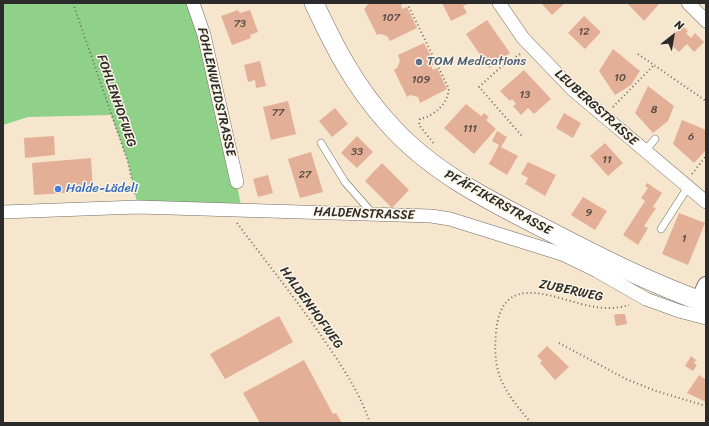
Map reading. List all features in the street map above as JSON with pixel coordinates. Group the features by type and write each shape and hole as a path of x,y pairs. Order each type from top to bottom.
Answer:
{"main road":[{"name":"PFÄFFIKERSTRASSE","path":"319,4 336,49 367,99 412,148 438,169 471,190 618,267 660,286 704,296"}],"street":[{"name":"FOHLENWEIDSTRASSE","path":"193,3 204,35 237,182"},
{"name":"LEUBERGSTRASSE","path":"499,3 531,46 573,90 685,186 704,196"},
{"path":"693,5 706,21"},
{"name":"HALDENSTRASSE","path":"3,212 138,207 431,216 475,225 562,254 597,271 646,299 679,311 706,318"}],"lane":[{"path":"645,151 655,139"},
{"path":"321,142 345,182 374,214"},
{"path":"661,229 685,186"}],"path":[{"name":"FOHLENHOFWEG","path":"72,3 128,162 138,207"},
{"path":"407,3 449,89 449,94 442,107 432,116 420,118 419,124 438,149"},
{"path":"522,136 479,87 501,67 531,46"},
{"path":"638,54 706,101"},
{"path":"604,116 654,65"},
{"path":"685,186 706,156"},
{"name":"HALDENHOFWEG","path":"226,210 293,296 337,359 355,389 370,423"},
{"name":"ZUBERWEG","path":"531,423 505,389 497,369 496,330 499,316 505,305 518,295 537,292 598,308 626,306 646,299"},
{"path":"559,343 626,379 656,391 706,406"}],"green space":[{"path":"3,3 193,3 230,151 242,210 138,207 128,162 111,115 28,117 3,125"}],"building":[{"path":"369,3 404,3 401,5 402,9 407,7 417,28 390,41 387,36 380,34 377,35 364,9"},
{"path":"442,3 470,3 463,6 467,13 451,21"},
{"path":"541,3 565,3 552,15"},
{"path":"627,3 660,3 644,21"},
{"path":"238,10 240,13 250,10 258,32 250,35 251,38 232,45 221,16"},
{"path":"584,16 601,32 585,49 568,33"},
{"path":"487,20 510,53 489,68 466,34"},
{"path":"682,25 688,31 686,33 691,38 695,33 704,42 694,52 687,44 679,52 667,41"},
{"path":"424,43 435,64 431,66 433,70 437,68 447,89 420,103 418,97 410,95 407,97 394,70 397,68 400,61 398,55"},
{"path":"613,49 640,71 631,85 615,95 599,71"},
{"path":"260,61 266,86 256,88 255,80 248,82 244,65"},
{"path":"524,70 551,99 534,114 528,108 521,115 513,106 516,104 512,99 510,101 500,91"},
{"path":"648,86 674,106 668,121 653,133 635,113"},
{"path":"288,101 296,134 271,140 263,107"},
{"path":"466,104 481,116 484,113 489,117 486,120 496,129 474,154 444,128"},
{"path":"335,108 348,124 332,137 319,121"},
{"path":"564,113 581,123 573,138 556,128"},
{"path":"682,120 706,130 706,150 694,163 673,144"},
{"path":"497,131 507,137 501,147 518,156 507,175 489,164 499,145 492,141"},
{"path":"54,136 55,155 25,158 24,138"},
{"path":"357,136 373,152 357,168 341,153"},
{"path":"605,143 623,163 608,176 590,156"},
{"path":"311,152 323,192 300,198 288,159"},
{"path":"91,158 93,191 34,195 32,163"},
{"path":"528,162 556,175 545,196 525,184 528,178 521,174"},
{"path":"382,163 409,190 392,208 365,181"},
{"path":"268,175 273,193 258,197 253,179"},
{"path":"647,183 662,193 653,207 656,208 644,226 648,228 638,245 623,235 645,201 641,198 648,188 645,186"},
{"path":"583,197 607,211 595,230 571,215"},
{"path":"679,213 705,223 688,265 662,254"},
{"path":"625,314 627,324 616,326 614,315"},
{"path":"279,316 293,342 225,379 210,354"},
{"path":"547,346 569,367 555,380 540,363 542,361 537,356"},
{"path":"691,356 696,360 694,363 697,365 693,371 685,366"},
{"path":"304,360 333,414 336,413 342,423 260,423 243,393"},
{"path":"699,375 705,379 706,377 706,402 687,393"}],"place":[{"name":"TOM Medications","path":"419,62"},
{"name":"Halde-Lädeli","path":"58,189"}]}
